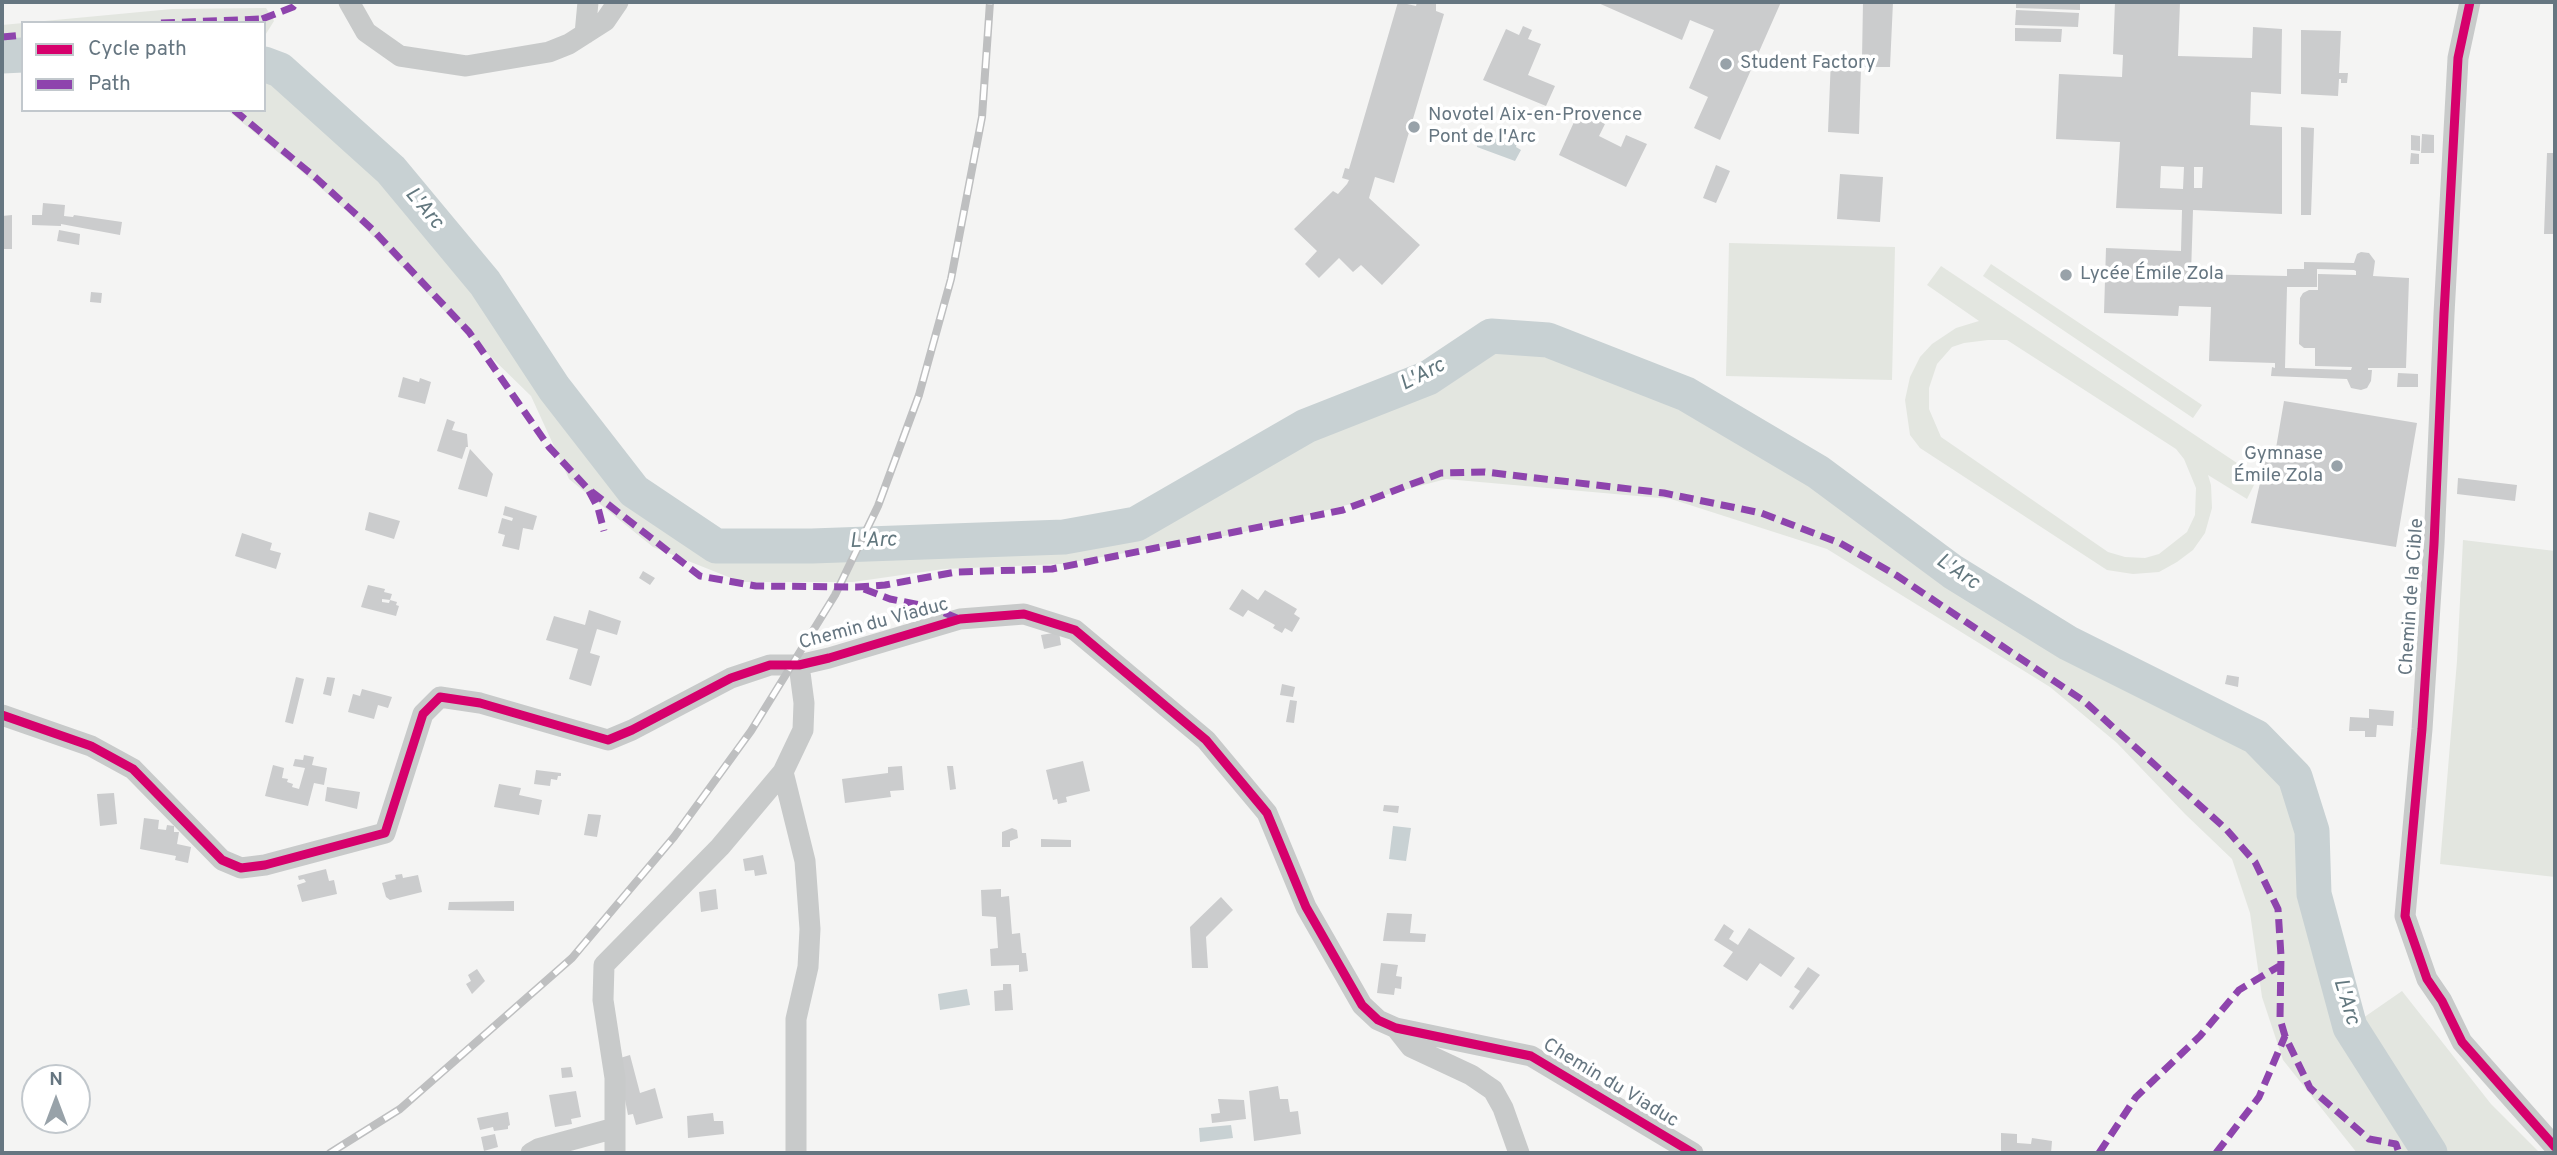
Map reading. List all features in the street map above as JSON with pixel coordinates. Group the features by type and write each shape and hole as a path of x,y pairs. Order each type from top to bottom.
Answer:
{"street":[{"path":"349,2 366,32 400,57 466,66 549,52 569,44 605,21 618,2"},
{"path":"585,34 587,2"},
{"name":"Chemin de la Cible","path":"2470,2 2459,44 2434,544 2422,729 2405,916 2427,979 2442,1001 2462,1042 2555,1147"},
{"name":"Chemin du Viaduc","path":"2,715 91,746 133,769 222,860 241,868 265,865 385,833 423,714 440,697 480,703 608,740 731,678 770,665 799,665 829,658 960,619 1024,614 1075,630 1206,740 1268,813 1306,907 1362,1005 1378,1020 1396,1028 1531,1056 1693,1153"},
{"path":"615,1153 615,1078 603,1000 604,965 720,847 783,772 803,730 804,703 799,665"},
{"path":"783,772 804,861 810,929 808,967 796,1019 796,1153"},
{"path":"1396,1028 1411,1046 1471,1075 1493,1090 1503,1108 1519,1153"},
{"path":"531,1153 615,1128"}],"shaded area":[{"path":"266,8 274,21 266,34 266,21 44,21 172,9"},
{"path":"21,23 21,55 2,56 2,25"},
{"path":"266,65 280,70 391,170 485,283 554,388 634,491 716,546 812,546 1064,537 1136,524 1306,426 1428,378 1491,336 1548,340 1686,394 1818,472 1953,572 2086,652 2256,737 2295,777 2312,831 2314,894 2350,1027 2402,991 2491,1104 2540,1153 2357,1153 2283,1060 2262,997 2250,913 2232,859 2117,743 2050,687 1827,549 1671,499 1446,479 1236,534 1061,564 944,569 853,582 741,582 653,547 569,479 531,396 361,224 229,112 266,112"},
{"path":"1484,130 1517,143 1516,147 1521,150 1515,161 1477,147 1476,135"},
{"path":"1729,243 1895,247 1892,380 1726,376"},
{"path":"1991,264 2202,405 2193,418 1983,276"},
{"path":"1941,266 2258,477 2247,499 2208,475 2212,508 2205,533 2193,550 2159,572 2133,574 2107,570 1920,448 1910,435 1905,400 1910,377 1920,357 1932,344 1956,328 1979,321 1927,285","holes":["2007,340 2176,449 2184,459 2196,488 2195,515 2187,532 2159,554 2145,558 2125,557 2108,552 1941,437 1929,409 1929,388 1937,364 1952,347 1964,343"]},
{"path":"2463,540 2555,551 2555,877 2440,864 2457,661"},
{"path":"1393,826 1411,828 1406,861 1389,859"},
{"path":"967,989 970,1005 940,1010 938,994"},
{"path":"1231,1125 1233,1138 1200,1142 1199,1128"}],"building":[{"path":"1398,2 1416,6 1417,2 1436,2 1436,11 1444,14 1394,183 1375,177 1369,198 1420,245 1382,285 1361,265 1353,272 1339,258 1319,278 1305,264 1317,251 1294,229 1333,191 1338,194 1349,180 1342,178 1345,168 1349,169"},
{"name":"Student Factory","path":"1596,2 1781,2 1720,140 1694,128 1708,97 1689,88 1714,30 1690,20 1682,40"},
{"path":"1863,2 1893,2 1890,67 1861,67 1859,134 1828,132 1831,58 1862,59"},
{"path":"2016,2 2080,2 2080,10 2016,8"},
{"path":"2115,2 2180,2 2178,56 2252,58 2253,27 2282,29 2281,94 2251,92 2250,125 2282,127 2282,214 2193,210 2191,274 2287,276 2287,269 2304,269 2304,262 2354,263 2357,254 2369,253 2375,261 2373,276 2409,278 2406,368 2368,368 2372,370 2371,381 2367,388 2361,390 2351,388 2347,379 2271,376 2275,363 2209,361 2211,307 2179,306 2178,316 2104,313 2106,248 2181,251 2182,210 2116,208 2120,142 2056,139 2059,74 2122,77 2123,55 2113,54","holes":["2161,166 2184,167 2183,189 2160,188","2194,167 2203,167 2202,188 2194,188","2317,269 2356,271 2356,275 2318,274 2318,290 2309,290 2300,298 2299,344 2304,348 2315,348 2315,366 2352,367 2351,370 2285,368 2287,287 2317,287"]},
{"path":"2016,10 2079,13 2078,27 2015,25"},
{"path":"1523,26 1532,30 1528,39 1541,44 1528,75 1555,86 1546,106 1483,80 1506,29 1519,35"},
{"path":"2015,28 2062,29 2061,42 2015,41"},
{"path":"2301,30 2341,31 2339,73 2348,73 2347,83 2341,83 2339,79 2338,96 2301,94"},
{"path":"1579,111 1605,124 1599,136 1621,147 1626,135 1647,144 1626,187 1559,155"},
{"path":"2301,127 2314,128 2311,215 2301,215"},
{"path":"2422,134 2434,135 2434,153 2421,153"},
{"path":"2411,135 2420,136 2420,151 2411,150"},
{"path":"2411,153 2419,154 2419,164 2410,164"},
{"path":"2547,153 2555,153 2555,234 2544,234"},
{"path":"1716,165 1730,171 1716,203 1703,198"},
{"path":"1840,174 1883,177 1880,222 1837,219"},
{"path":"43,203 65,205 64,216 122,222 120,235 61,224 32,225 32,215 42,215"},
{"path":"12,215 12,249 2,249 2,216"},
{"path":"59,230 80,234 79,245 57,241"},
{"path":"91,292 102,293 101,303 90,302"},
{"path":"2398,373 2418,374 2418,387 2397,387"},
{"path":"403,377 419,382 420,378 431,382 425,404 398,397"},
{"name":"Gymnase Émile Zola","path":"2284,401 2417,423 2396,547 2251,523 2267,452 2275,454"},
{"path":"447,419 455,422 452,430 467,434 468,447 462,459 437,451"},
{"path":"470,449 493,474 487,497 458,489"},
{"path":"2458,478 2517,485 2515,501 2457,494"},
{"path":"505,506 537,516 533,530 523,528 519,550 502,546 505,535 498,533 502,518 512,521 513,518 503,515"},
{"path":"369,512 400,521 394,539 365,530"},
{"path":"242,533 272,543 270,550 281,553 276,569 235,556"},
{"path":"643,571 655,578 650,585 639,578"},
{"path":"368,585 385,589 384,592 392,594 390,600 397,602 396,605 399,606 396,616 361,607"},
{"path":"1242,589 1258,600 1265,590 1297,609 1294,614 1300,618 1292,632 1285,628 1282,633 1273,628 1275,625 1248,610 1243,617 1229,609"},
{"path":"589,610 621,621 617,635 597,629 590,653 600,656 591,686 569,679 578,649 546,640 554,616 585,625"},
{"path":"1059,632 1061,645 1044,649 1041,635"},
{"path":"2227,675 2239,677 2238,687 2225,684"},
{"path":"296,677 304,679 293,724 285,722"},
{"path":"327,677 335,678 331,696 323,694"},
{"path":"1282,684 1295,687 1293,697 1280,695"},
{"path":"362,689 392,697 388,708 378,705 374,719 348,712 353,694 360,696"},
{"path":"1290,700 1297,701 1294,723 1286,722"},
{"path":"2369,709 2394,711 2393,726 2377,725 2376,737 2365,737 2365,731 2349,731 2350,717 2369,718"},
{"path":"304,755 314,757 312,765 327,768 324,785 314,783 308,806 265,796 273,765 284,768 282,778 288,779 287,782 293,784 292,787 299,789 305,768 293,766 295,759 303,760"},
{"path":"1083,761 1090,791 1066,797 1067,802 1058,804 1057,799 1053,800 1046,770"},
{"path":"902,766 904,790 890,791 891,797 845,803 842,779 888,773 888,767"},
{"path":"947,766 953,766 956,789 950,790"},
{"path":"536,770 561,773 561,776 558,776 557,780 551,779 550,786 534,784"},
{"path":"499,784 521,788 519,795 542,800 539,815 494,807"},
{"path":"327,787 360,792 357,809 325,801"},
{"path":"114,793 117,824 100,826 97,794"},
{"path":"1384,805 1399,806 1398,813 1383,811"},
{"path":"588,814 601,815 597,837 584,835"},
{"path":"144,818 159,820 158,829 166,830 167,825 174,826 174,832 179,832 177,844 191,847 188,863 175,860 176,856 140,849"},
{"path":"1012,828 1017,830 1018,838 1010,841 1010,847 1002,847 1002,832"},
{"path":"1041,839 1071,840 1071,847 1041,847"},
{"path":"763,855 767,874 755,876 754,870 745,871 743,859"},
{"path":"326,869 329,881 334,880 337,894 302,902 297,885 306,882 304,879 299,880 298,876"},
{"path":"402,874 403,878 418,875 422,892 390,900 386,897 382,883"},
{"path":"716,889 718,909 701,912 699,892"},
{"path":"1001,889 1001,897 1009,896 1012,934 1020,933 1022,953 1026,953 1028,971 1019,972 1019,965 991,966 990,949 998,948 996,917 982,916 981,890"},
{"path":"1221,897 1233,910 1206,937 1208,968 1192,968 1190,927"},
{"path":"514,901 514,911 448,910 449,902"},
{"path":"1387,913 1412,914 1410,933 1426,934 1425,942 1383,941"},
{"path":"1724,924 1734,931 1729,939 1738,945 1749,928 1795,958 1781,977 1760,963 1747,981 1723,966 1733,952 1714,940"},
{"path":"1381,963 1398,965 1396,976 1402,977 1401,989 1395,988 1394,995 1377,993"},
{"path":"1808,967 1820,975 1793,1010 1789,1007 1800,991 1794,987"},
{"path":"477,969 485,981 472,994 466,984 471,981 468,975"},
{"path":"1003,984 1011,984 1013,1010 995,1011 994,991 1003,990"},
{"path":"630,1055 640,1093 655,1088 663,1118 636,1125 633,1114 628,1115 617,1059"},
{"path":"571,1067 573,1077 562,1078 561,1068"},
{"path":"1278,1086 1280,1099 1288,1099 1290,1112 1298,1111 1301,1134 1254,1141 1249,1091"},
{"path":"576,1091 581,1117 571,1119 572,1124 555,1127 549,1095"},
{"path":"1218,1099 1244,1100 1246,1119 1212,1123 1211,1114 1220,1113"},
{"path":"508,1112 508,1129 494,1131 493,1127 480,1130 477,1118"},
{"path":"713,1113 714,1121 723,1121 724,1134 688,1138 687,1116"},
{"path":"2001,1133 2017,1134 2017,1143 2031,1144 2032,1138 2052,1141 2051,1153 2001,1153"},
{"path":"495,1134 498,1147 484,1151 481,1137"}],"waterway":[{"name":"L'Arc","path":"2,56 21,55"},
{"name":"L'Arc","path":"266,65 280,70 391,170 485,283 554,388 634,491 716,546 812,546 1064,537 1136,524 1306,426 1428,378 1491,336 1548,340 1686,394 1818,472 1953,572 2068,643 2256,737 2295,777 2312,831 2314,894 2350,1027 2430,1153"}],"railway":[{"path":"330,1153 400,1109 572,958 674,837 751,731 835,595 878,506 919,395 951,279 982,117 990,2"}],"marked path":[{"path":"262,19 293,7 297,2"},
{"path":"212,21 262,19 260,21"},
{"path":"2,37 21,35"},
{"path":"236,112 372,229 469,332 549,447 587,488 700,576 756,586 857,587 885,585 956,572 1052,569 1343,510 1441,473 1485,472 1664,493 1761,513 1840,543 1896,575 2084,701 2226,829 2255,862 2278,909 2281,956 2280,1019 2285,1036 2310,1088 2369,1139 2396,1144 2399,1153"},
{"path":"589,491 598,508 604,531"},
{"path":"864,589 890,599 930,607 957,618"},
{"path":"2099,1153 2136,1097 2200,1036 2239,990 2281,965"},
{"path":"2216,1153 2259,1097 2285,1036"}],"cycle path":[{"path":"2470,2 2458,58 2434,544 2422,729 2405,916 2427,979 2442,1001 2462,1042 2555,1147"},
{"path":"2,715 91,746 133,769 222,860 241,868 265,865 385,833 423,714 440,697 480,703 608,740 731,678 770,665 799,665 829,658 960,619 1024,614 1075,630 1206,740 1267,813 1306,907 1362,1005 1378,1020 1396,1028 1531,1056 1693,1153"}],"place":[{"name":"Student Factory","path":"1726,64"},
{"name":"Novotel Aix-en-Provence Pont de l'Arc","path":"1414,127"},
{"name":"Lycée Émile Zola","path":"2066,275"},
{"name":"Gymnase Émile Zola","path":"2337,466"}]}
